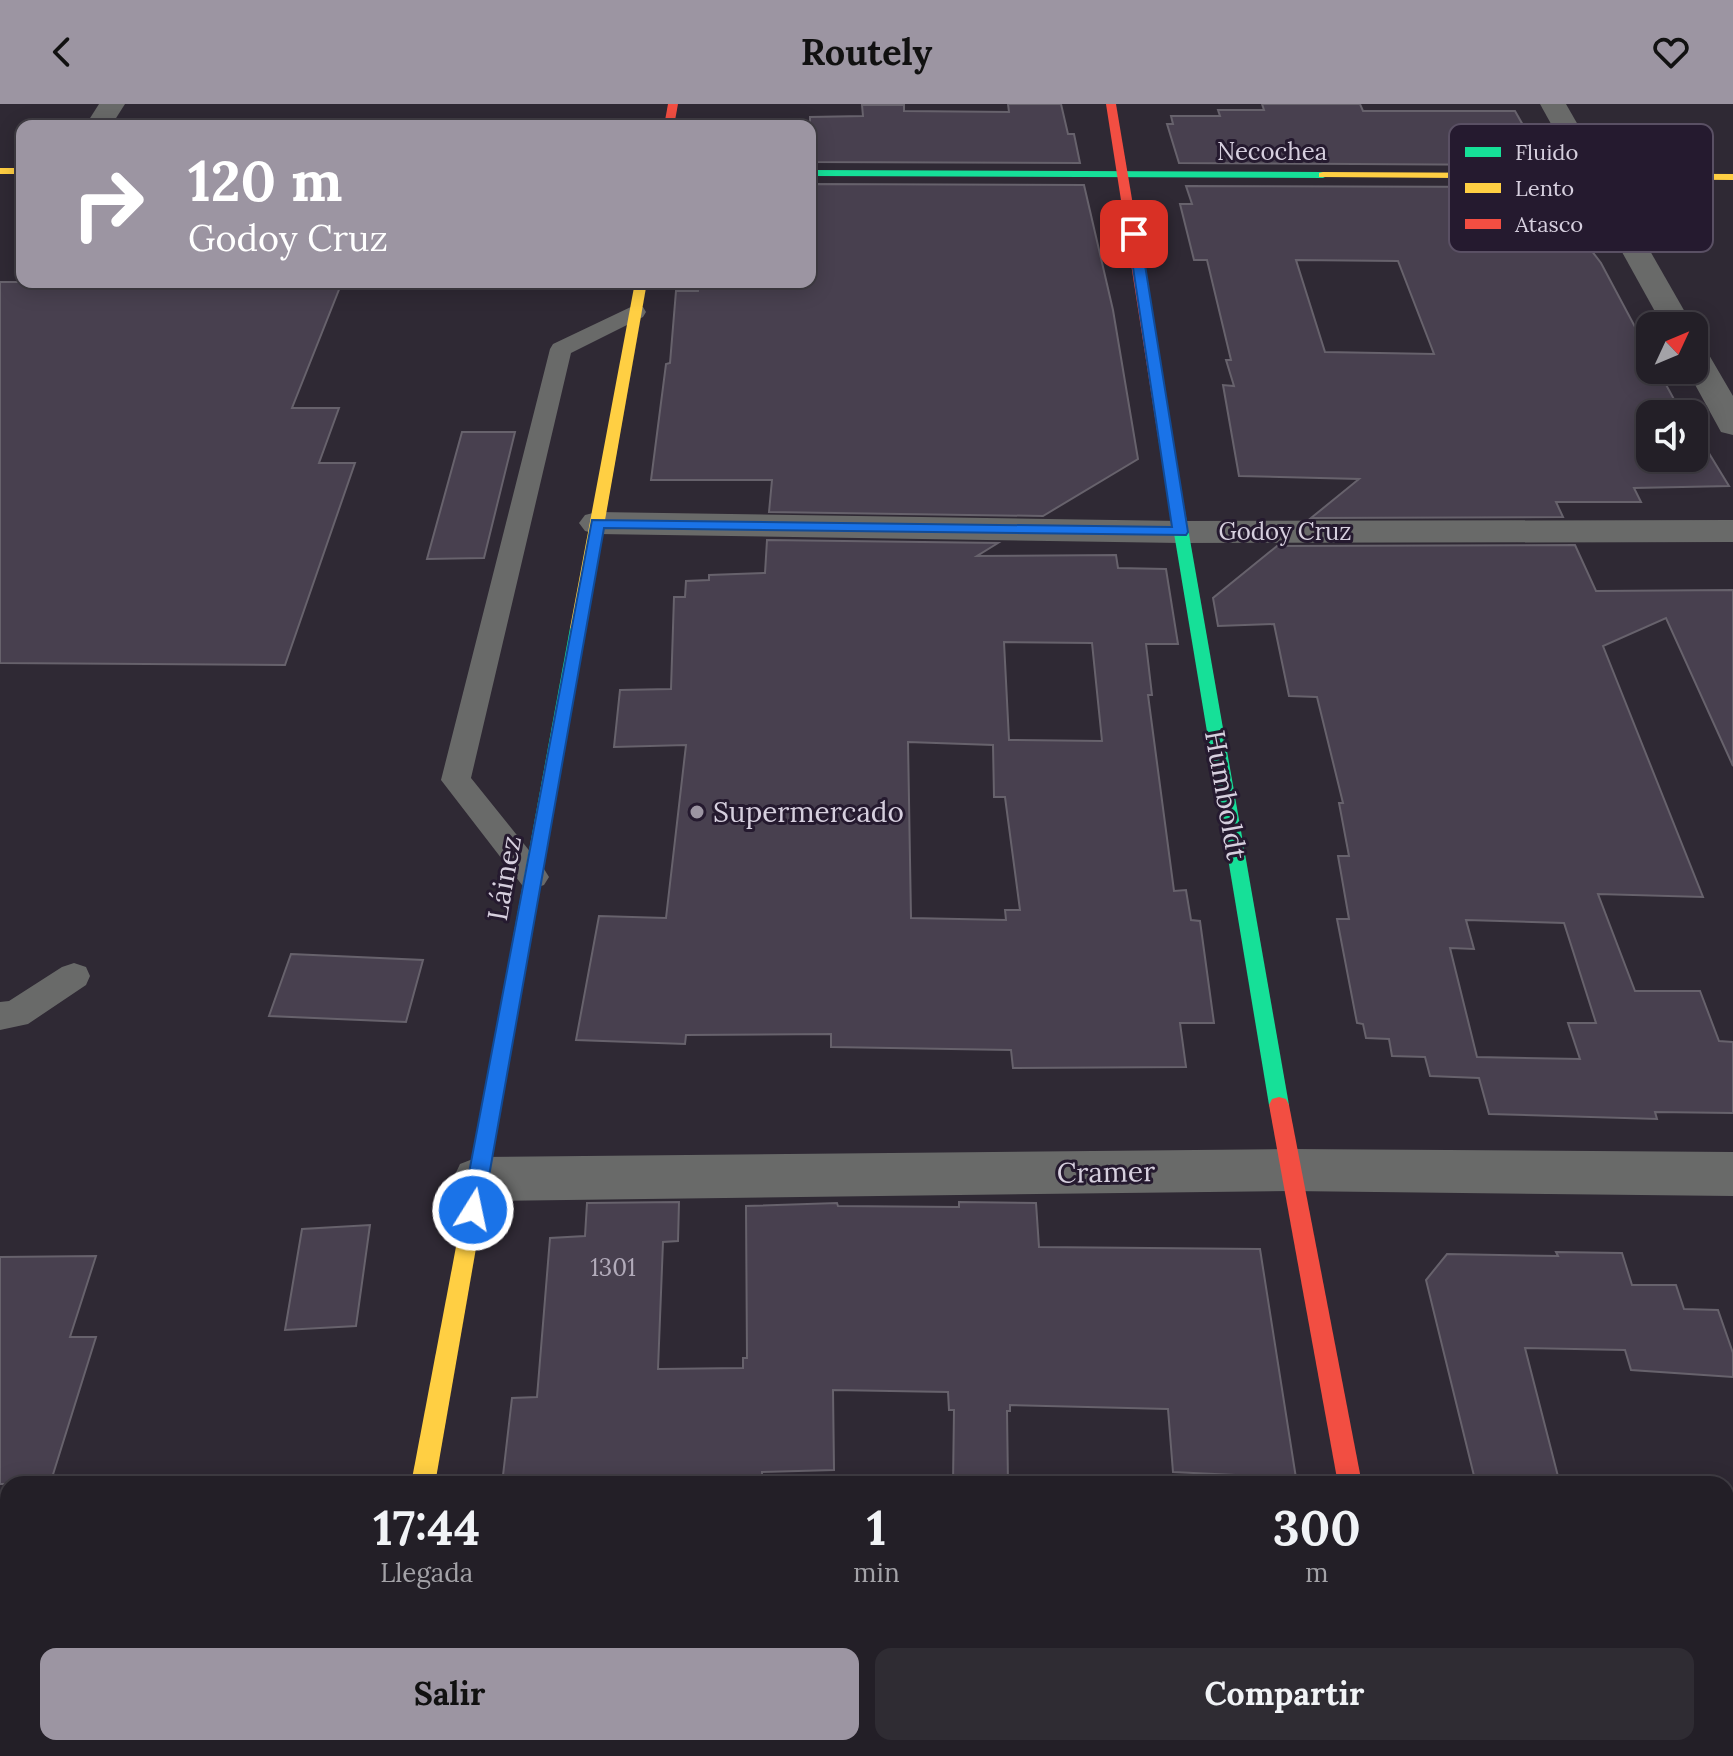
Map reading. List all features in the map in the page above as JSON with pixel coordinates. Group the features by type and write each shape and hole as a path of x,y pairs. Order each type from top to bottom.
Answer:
{"street":[{"name":"Humboldt","path":"1111,104 1125,174 1180,532 1290,1170 1348,1476"},
{"path":"1553,104 1565,124"},
{"name":"Necochea","path":"816,173 1449,177"},
{"name":"Necochea","path":"1713,177 1733,177"},
{"path":"1637,252 1670,312"},
{"name":"Láinez","path":"424,1476 640,288"},
{"path":"1708,380 1733,425"},
{"name":"Godoy Cruz","path":"597,523 1180,532 1733,531"},
{"name":"Cramer","path":"478,1179 1290,1170 1733,1174"}],"lane":[{"path":"533,877 456,780 561,349 635,312"},
{"path":"0,1016 16,1014 74,976"}],"building":[{"path":"1008,104 1061,104 1068,134 1074,134 1080,163 816,162 816,120 810,120 810,117 863,116 862,105 904,105 904,111 1009,112"},
{"path":"1262,104 1360,104 1363,111 1515,111 1522,124 1449,124 1449,165 1179,163 1167,124 1173,124 1171,116 1220,116 1218,110 1264,110"},
{"path":"816,184 1084,185 1113,310 1138,459 1043,516 769,512 772,480 651,480 666,364 670,363 676,291 698,291 698,288 816,288"},
{"path":"1186,186 1449,187 1449,252 1593,252 1636,329 1636,384 1666,384 1674,400 1636,400 1636,472 1708,472 1708,452 1729,486 1634,488 1641,502 1556,502 1563,517 1311,518 1359,479 1239,476 1223,385 1234,386 1226,360 1231,360 1207,260 1194,260 1180,204 1192,204","holes":["1296,260 1398,261 1434,354 1325,352"]},
{"path":"0,282 16,282 16,288 340,288 292,408 339,408 319,463 355,463 285,665 0,663"},
{"path":"462,432 515,432 484,558 427,559"},
{"path":"767,540 998,543 977,556 1116,555 1118,568 1166,569 1178,644 1146,644 1152,695 1148,695 1174,891 1186,890 1191,920 1200,921 1214,1023 1180,1023 1186,1067 1013,1068 1011,1050 831,1047 831,1034 686,1035 685,1044 576,1040 599,916 666,918 686,745 614,747 620,690 671,689 674,597 685,597 686,581 709,580 709,575 765,573","holes":["1004,642 1092,643 1102,741 1009,740","908,742 993,745 994,797 1005,797 1020,910 1005,910 1006,920 911,918"]},
{"path":"1575,545 1596,591 1733,590 1733,766 1666,618 1603,646 1703,897 1598,894 1635,991 1700,991 1719,1041 1733,1042 1733,1113 1655,1112 1657,1119 1489,1114 1479,1078 1430,1076 1425,1057 1392,1056 1389,1039 1366,1038 1363,1024 1357,1023 1337,919 1349,919 1338,856 1349,856 1339,803 1343,803 1317,697 1289,696 1274,624 1218,626 1213,598 1277,546","holes":["1466,920 1564,923 1596,1023 1568,1023 1580,1059 1477,1057 1450,948 1474,949"]},
{"path":"291,954 423,960 406,1022 269,1016"},
{"path":"679,1202 678,1241 663,1242 658,1369 743,1368 743,1358 747,1358 746,1206 837,1203 838,1206 959,1207 959,1202 1036,1203 1039,1247 1260,1249 1296,1476 1173,1472 1168,1409 1010,1405 1010,1411 1007,1411 1008,1476 953,1476 954,1410 949,1410 948,1392 833,1390 834,1470 762,1472 762,1476 503,1476 512,1398 537,1397 550,1238 585,1236 587,1203"},
{"path":"370,1225 356,1326 285,1330 302,1229"},
{"path":"1556,1252 1622,1253 1632,1285 1676,1285 1684,1309 1718,1310 1733,1353 1733,1377 1631,1370 1625,1350 1525,1348 1558,1476 1474,1476 1426,1280 1447,1254 1558,1256"},
{"path":"96,1256 70,1337 96,1337 53,1476 0,1476 0,1257"}],"traffic: fast":[{"path":"816,173 1323,175"},
{"path":"1165,437 1279,1105"},
{"path":"469,1231 578,628"}],"traffic: slow":[{"path":"0,171 16,171"},
{"path":"1323,175 1449,176"},
{"path":"1713,177 1733,177"},
{"path":"578,628 640,288"},
{"path":"424,1476 469,1231"}],"traffic: jam":[{"path":"670,120 673,104"},
{"path":"1111,104 1165,437"},
{"path":"1279,1105 1349,1476"}],"place":[{"name":"Supermercado","path":"697,812"}],"route":[{"path":"473,1210 597,523 1180,532 1134,234"}]}
